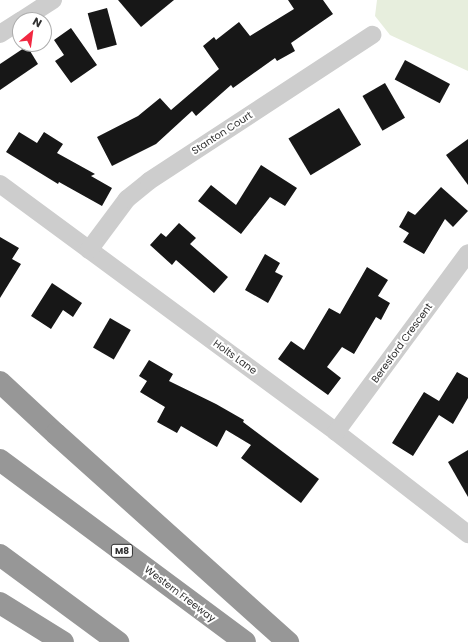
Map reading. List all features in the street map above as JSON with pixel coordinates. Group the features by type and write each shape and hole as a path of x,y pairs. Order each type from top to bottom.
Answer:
{"highway":[{"path":"0,382 288,642"},
{"name":"Western Freeway","path":"0,460 245,642"},
{"path":"0,555 118,642"},
{"path":"0,603 63,642"}],"street":[{"path":"35,12 53,0"},
{"path":"0,34 12,27"},
{"name":"Stanton Court","path":"89,250 128,199 149,181 372,35"},
{"name":"Holts Lane","path":"0,184 336,432 468,534"},
{"name":"Beresford Crescent","path":"336,432 468,253"}],"green space":[{"path":"377,0 468,0 468,71 390,35 375,16"}],"building":[{"path":"118,0 174,0 141,27"},
{"path":"288,0 323,0 333,14 291,43 295,51 277,61 275,58 233,88 231,85 196,116 192,111 156,144 112,166 97,137 138,116 160,98 171,110 219,69 203,46 214,37 216,40 239,22 250,36 294,9"},
{"path":"107,8 117,45 98,50 88,13"},
{"path":"71,28 97,65 71,83 55,61 64,55 54,40"},
{"path":"18,52 31,52 38,64 0,90 0,64"},
{"path":"405,60 450,84 440,103 395,79"},
{"path":"385,83 405,118 382,131 362,96"},
{"path":"339,108 361,145 311,175 288,138"},
{"path":"19,132 37,143 44,132 63,144 57,153 95,174 91,176 112,188 102,206 59,182 58,184 6,152"},
{"path":"468,139 468,185 446,155"},
{"path":"261,165 297,188 285,206 270,197 241,234 198,201 211,185 236,205"},
{"path":"441,187 468,211 453,227 445,219 424,254 403,242 409,233 399,227 408,211 415,215"},
{"path":"179,223 196,238 190,244 228,277 214,293 176,260 172,265 150,245 161,233 166,237"},
{"path":"0,237 19,248 12,259 21,264 0,298"},
{"path":"265,254 280,263 275,272 283,276 268,303 245,290"},
{"path":"367,267 388,280 378,296 390,303 381,320 376,317 354,354 342,347 327,367 341,378 328,395 278,359 291,341 304,350 329,308 340,314"},
{"path":"52,283 82,303 73,317 63,310 51,329 31,316"},
{"path":"110,318 131,330 114,359 93,347"},
{"path":"149,360 173,374 169,381 216,404 244,420 243,422 319,479 301,503 241,458 251,445 226,430 217,447 181,426 177,433 157,422 165,407 140,392 147,381 139,376"},
{"path":"457,372 468,378 468,398 453,424 439,415 413,456 392,443 424,392 439,401"},
{"path":"468,450 468,497 448,462"}]}
